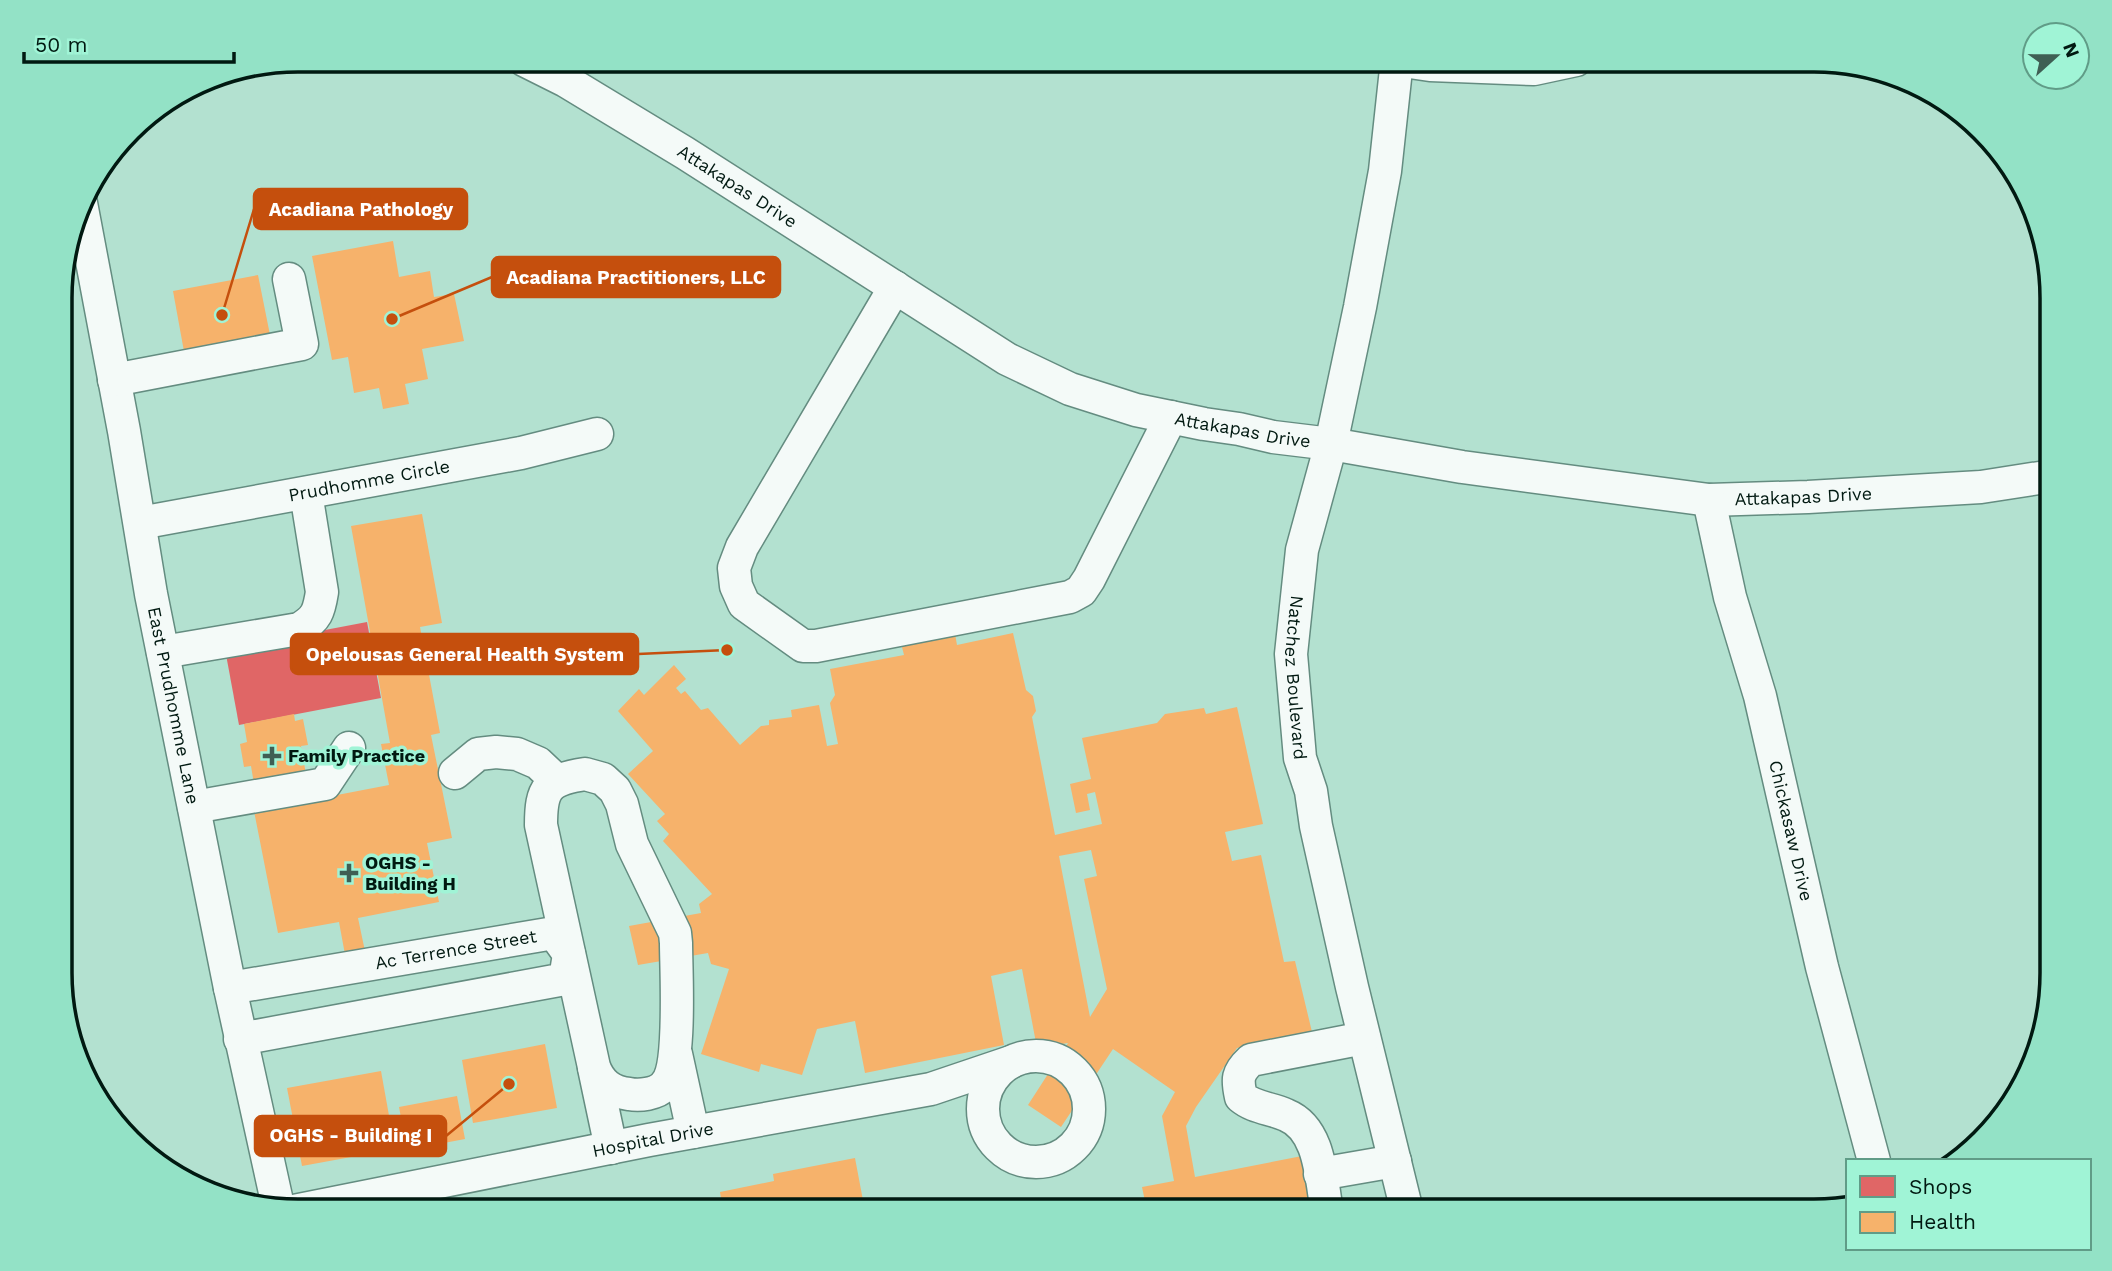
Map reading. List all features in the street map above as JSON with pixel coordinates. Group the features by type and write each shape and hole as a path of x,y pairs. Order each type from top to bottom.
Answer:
{"street":[{"name":"Attakapas Drive","path":"548,72 685,153 1007,359 1070,388 1136,410 1273,437 1331,444 1475,469 1709,500 1981,487 2040,478"},
{"name":"Natchez Boulevard","path":"1395,72 1385,171 1331,444 1302,550 1291,654 1300,758 1311,792 1316,826 1364,1038 1404,1199"},
{"name":"East Prudhomme Lane","path":"85,223 151,594 240,1039 276,1198"},
{"path":"114,380 302,344 289,279"},
{"path":"895,287 742,547 734,568 736,586 744,604 803,646 816,646 1070,597 1081,591 1171,417"},
{"name":"Prudhomme Circle","path":"140,523 522,453 597,434"},
{"path":"163,652 299,629 312,622 320,607 322,592 306,493"},
{"name":"Chickasaw Drive","path":"1709,500 1730,597 1760,696 1822,967 1873,1159"},
{"path":"194,807 325,784 349,748"},
{"path":"455,774 478,754 496,751 517,754 538,764 557,781"},
{"path":"611,1148 541,825 541,803 549,785 566,777 584,774 603,779 615,790 622,804 632,844 675,933 676,1052 693,1132"},
{"name":"Ac Terrence Street","path":"230,988 554,933 569,954"},
{"path":"240,1039 565,979 569,954"},
{"path":"1325,1199 1310,1136 1288,1115 1249,1104 1241,1097 1239,1077 1242,1069 1251,1060 1364,1038"},
{"path":"594,1067 598,1079 608,1088 635,1095 652,1093 665,1085 671,1074 676,1052"},
{"name":"Hospital Drive","path":"354,1199 693,1132 931,1089 1027,1057 1044,1057 1061,1062 1075,1073 1084,1087 1089,1104 1088,1121 1082,1138 1070,1151 1055,1160 1037,1163 1020,1160 1004,1152 992,1139 985,1123 983,1105"},
{"path":"931,1089 963,1093 983,1105 988,1088 997,1073 1011,1062"},
{"path":"1320,1174 1395,1161"}],"building: Shops":[{"path":"367,622 381,698 239,725 225,649"}],"building: Health":[{"path":"393,241 399,277 430,271 434,297 454,294 464,341 422,349 428,379 405,384 409,404 383,409 379,388 354,393 348,357 332,360 312,256"},
{"path":"258,275 271,340 185,357 173,291"},
{"name":"OGHS - Building H","path":"422,514 442,623 420,627 440,733 431,735 452,838 427,843 439,902 358,918 366,956 346,960 339,922 278,933 254,811 389,785 381,744 390,743 351,526"},
{"path":"951,611 957,645 1013,633 1026,690 1033,696 1036,711 1032,717 1055,835 1102,824 1095,792 1087,794 1090,810 1076,813 1070,784 1091,779 1082,738 1157,723 1165,714 1204,708 1206,714 1237,707 1263,824 1225,832 1232,861 1261,855 1284,962 1295,961 1312,1032 1237,1048 1186,1126 1195,1177 1302,1156 1311,1199 1144,1199 1142,1187 1174,1181 1162,1116 1175,1092 1113,1049 1061,1127 1028,1105 1068,1043 1037,1048 1022,969 991,976 1004,1045 865,1073 855,1021 817,1029 802,1075 761,1064 759,1072 701,1054 729,969 711,964 708,953 638,965 629,926 701,913 699,904 712,894 663,841 669,834 657,821 665,814 628,774 653,751 618,711 639,689 644,695 674,665 686,679 676,688 681,694 685,691 701,710 708,708 740,745 761,726 769,725 769,720 792,717 791,710 819,705 827,746 838,744 830,703 835,695 830,669 904,655 896,623","holes":["1091,850 1097,876 1084,879 1107,989 1090,1017 1059,856"]},
{"name":"Family Practice","path":"294,714 295,721 303,719 308,745 301,746 307,780 255,790 251,766 244,767 240,744 247,742 244,724"},
{"path":"545,1044 557,1108 473,1123 462,1060"},
{"path":"381,1071 395,1149 302,1166 287,1088"},
{"path":"457,1096 465,1139 407,1150 399,1107"},
{"path":"855,1158 863,1199 721,1199 720,1192 774,1181 773,1174"}],"place":[{"name":"Acadiana Pathology","path":"222,315"},
{"name":"Acadiana Practitioners, LLC","path":"392,319"},
{"name":"Opelousas General Health System","path":"727,650"},
{"name":"Family Practice","path":"272,756"},
{"name":"OGHS - Building H","path":"349,873"},
{"name":"OGHS - Building I","path":"509,1084"}]}
